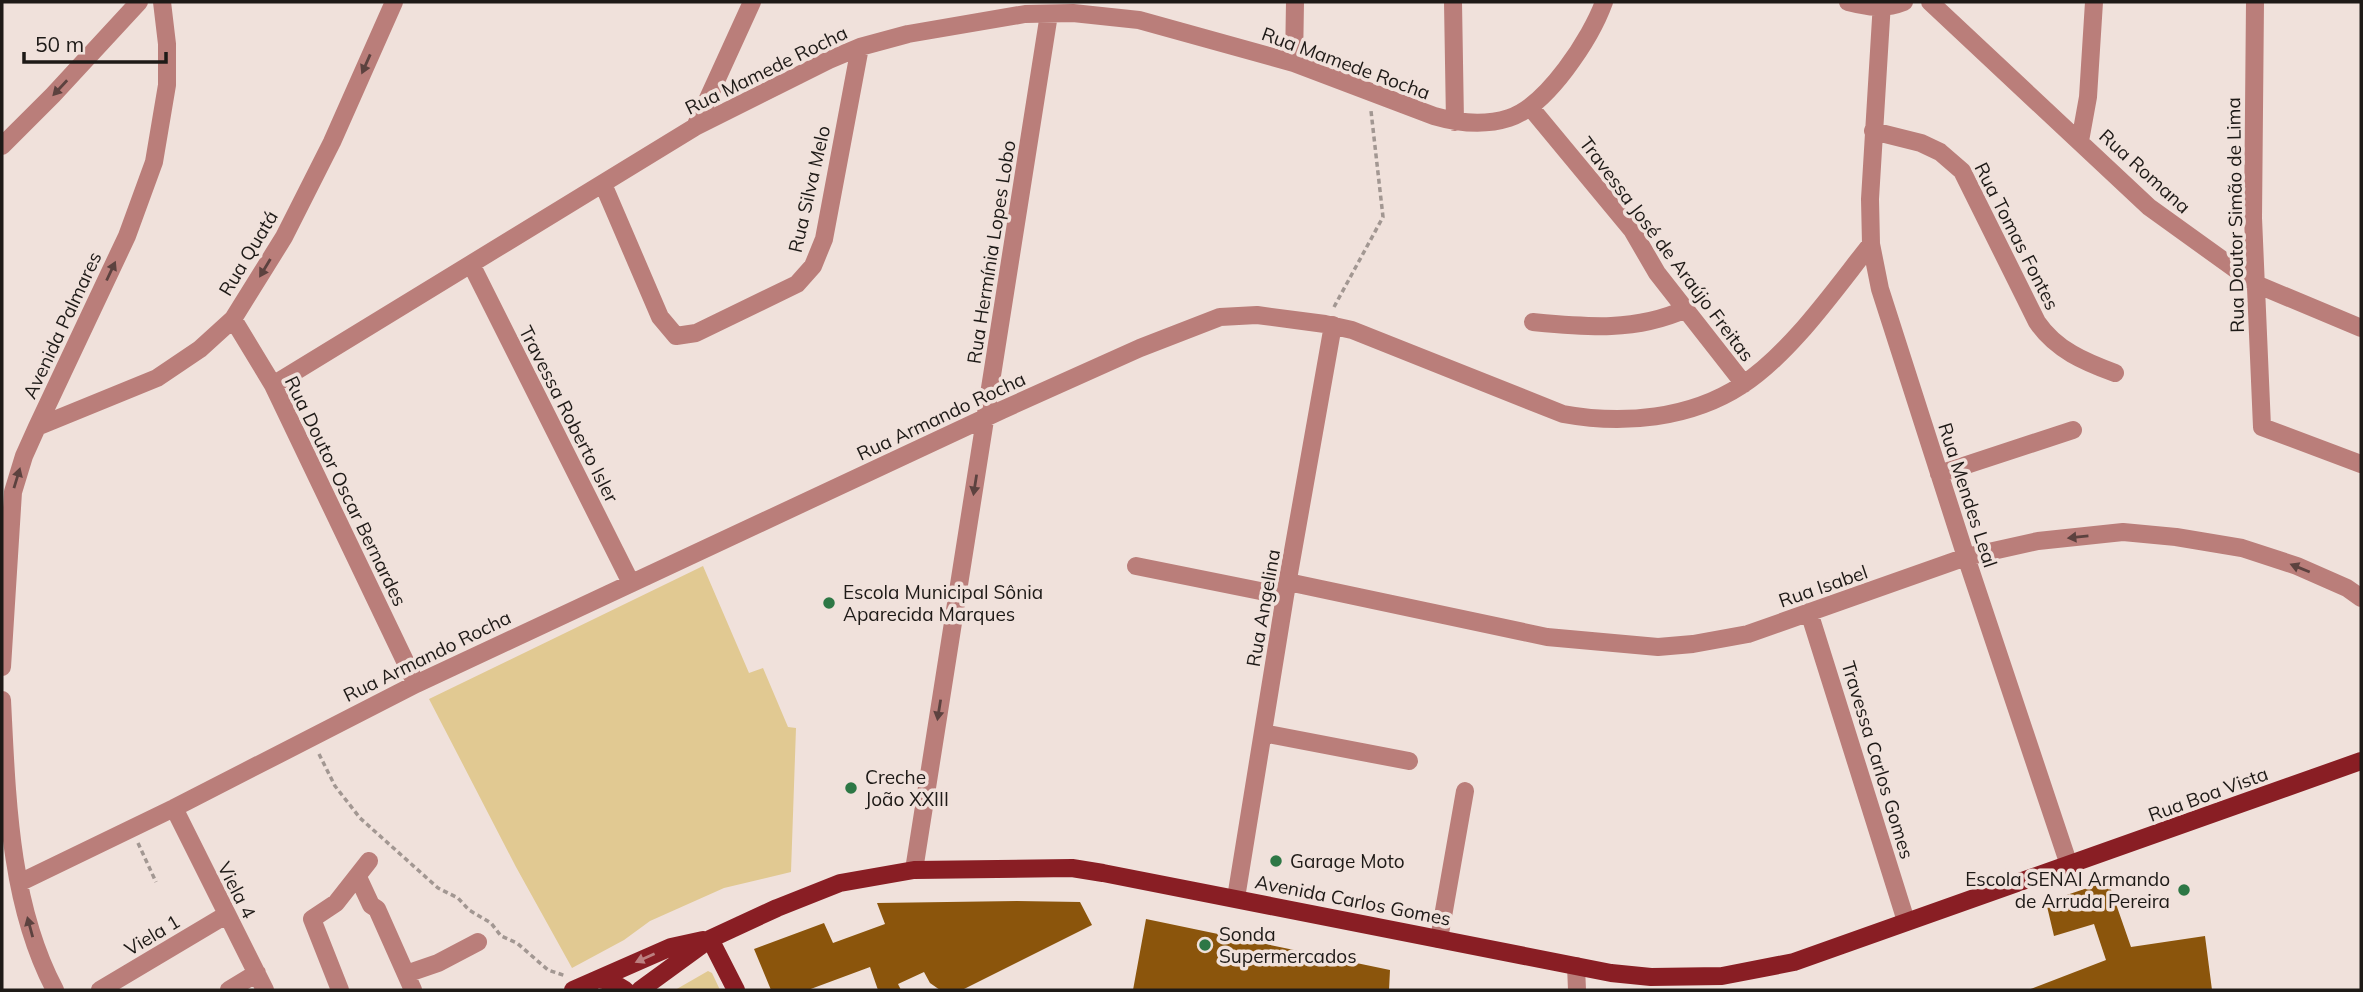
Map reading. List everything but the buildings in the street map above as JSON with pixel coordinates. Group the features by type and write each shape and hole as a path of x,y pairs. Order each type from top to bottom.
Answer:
{"main road":[{"name":"Rua Boa Vista","path":"2068,865 2361,761"},
{"name":"Avenida Carlos Gomes","path":"640,990 710,939 786,904 840,883 914,870 1072,868 1611,973 1651,977 1722,976 1794,961 2068,865"},
{"path":"570,983 598,979 671,947 710,939 736,990"},
{"path":"662,990 675,963"},
{"path":"598,979 610,981 625,990"}],"street":[{"path":"2,146 53,96 139,2"},
{"name":"Avenida Palmares","path":"2,667 3,617 13,492 24,456 127,236 153,162 167,85 167,44 162,2"},
{"name":"Rua Quatá","path":"37,427 157,378 200,349 233,319 284,237 302,202 332,142 394,2"},
{"path":"695,128 752,2"},
{"path":"1139,20 1140,2"},
{"path":"1294,62 1296,2"},
{"path":"1453,2 1455,122"},
{"name":"Rua Mamede Rocha","path":"273,385 695,128 860,47 908,34 1025,14 1073,13 1139,20 1294,62 1434,116 1455,122 1483,123 1510,118 1530,107 1576,56 1604,2"},
{"path":"1848,2 1870,8 1904,2"},
{"name":"Rua Romana","path":"1930,2 2149,207 2256,284 2361,328"},
{"path":"2080,141 2088,97 2094,2"},
{"name":"Rua Doutor Simão de Lima","path":"2255,2 2253,180 2262,427 2361,464"},
{"path":"1873,131 1882,5"},
{"name":"Rua Hermínia Lopes Lobo","path":"914,870 1049,14"},
{"name":"Rua Silva Melo","path":"603,184 660,317 676,336 696,333 797,284 813,266 824,239 860,47"},
{"name":"Travessa José de Araújo Freitas","path":"1530,107 1632,230 1657,273 1744,384"},
{"name":"Rua Mendes Leal","path":"1873,131 1871,244 1880,289 2068,865"},
{"name":"Rua Tomas Fontes","path":"1873,131 1921,144 1952,161 1971,185 2046,336 2076,357 2115,373"},
{"name":"Rua Armando Rocha","path":"19,883 174,808 416,684 986,418 1140,348 1220,317 1257,314 1329,324 1352,330 1547,409 1588,419 1619,420 1679,413 1719,399 1744,384 1781,351 1871,244"},
{"name":"Travessa Roberto Isler","path":"471,264 631,583"},
{"path":"1533,322 1579,327 1644,324 1686,309"},
{"name":"Rua Doutor Oscar Bernardes","path":"233,319 273,385 416,684"},
{"name":"Rua Angelina","path":"1236,898 1329,324"},
{"path":"1939,474 2073,430"},
{"name":"Rua Isabel","path":"1136,566 1287,589 1547,637 1658,647 1748,634 1966,557 2038,541 2123,532 2176,537 2242,548 2297,565 2347,587 2361,598"},
{"name":"Travessa Carlos Gomes","path":"1810,612 1906,921"},
{"path":"2,700 6,766 19,883 44,970 55,990"},
{"path":"1263,733 1409,761"},
{"path":"1439,939 1465,791"},
{"name":"Viela 4","path":"174,808 265,990"},
{"path":"340,990 312,919 336,903 369,861"},
{"path":"358,877 371,905 377,909 410,982 438,962 478,942"},
{"name":"Viela 1","path":"100,990 226,915"},
{"path":"1576,966 1577,990"},
{"path":"229,990 257,973"}],"path":[{"path":"1329,324 1383,217 1369,92"},
{"path":"311,736 335,786 360,818 438,888 458,898 469,910 491,923 501,936 517,943 548,970 570,983"},
{"path":"131,828 156,882"}],"shaded area":[{"path":"703,566 749,673 763,668 788,727 796,728 791,872 724,888 650,921 624,940 572,968 429,699"},
{"path":"708,971 712,973 720,990 675,990"}],"place":[{"name":"Escola Municipal Sônia Aparecida Marques","path":"829,603"},
{"name":"Creche João XXIII","path":"851,788"},
{"name":"Garage Moto","path":"1276,861"},
{"name":"Escola SENAI Armando de Arruda Pereira","path":"2184,890"},
{"name":"Sonda Supermercados","path":"1205,945"}]}
